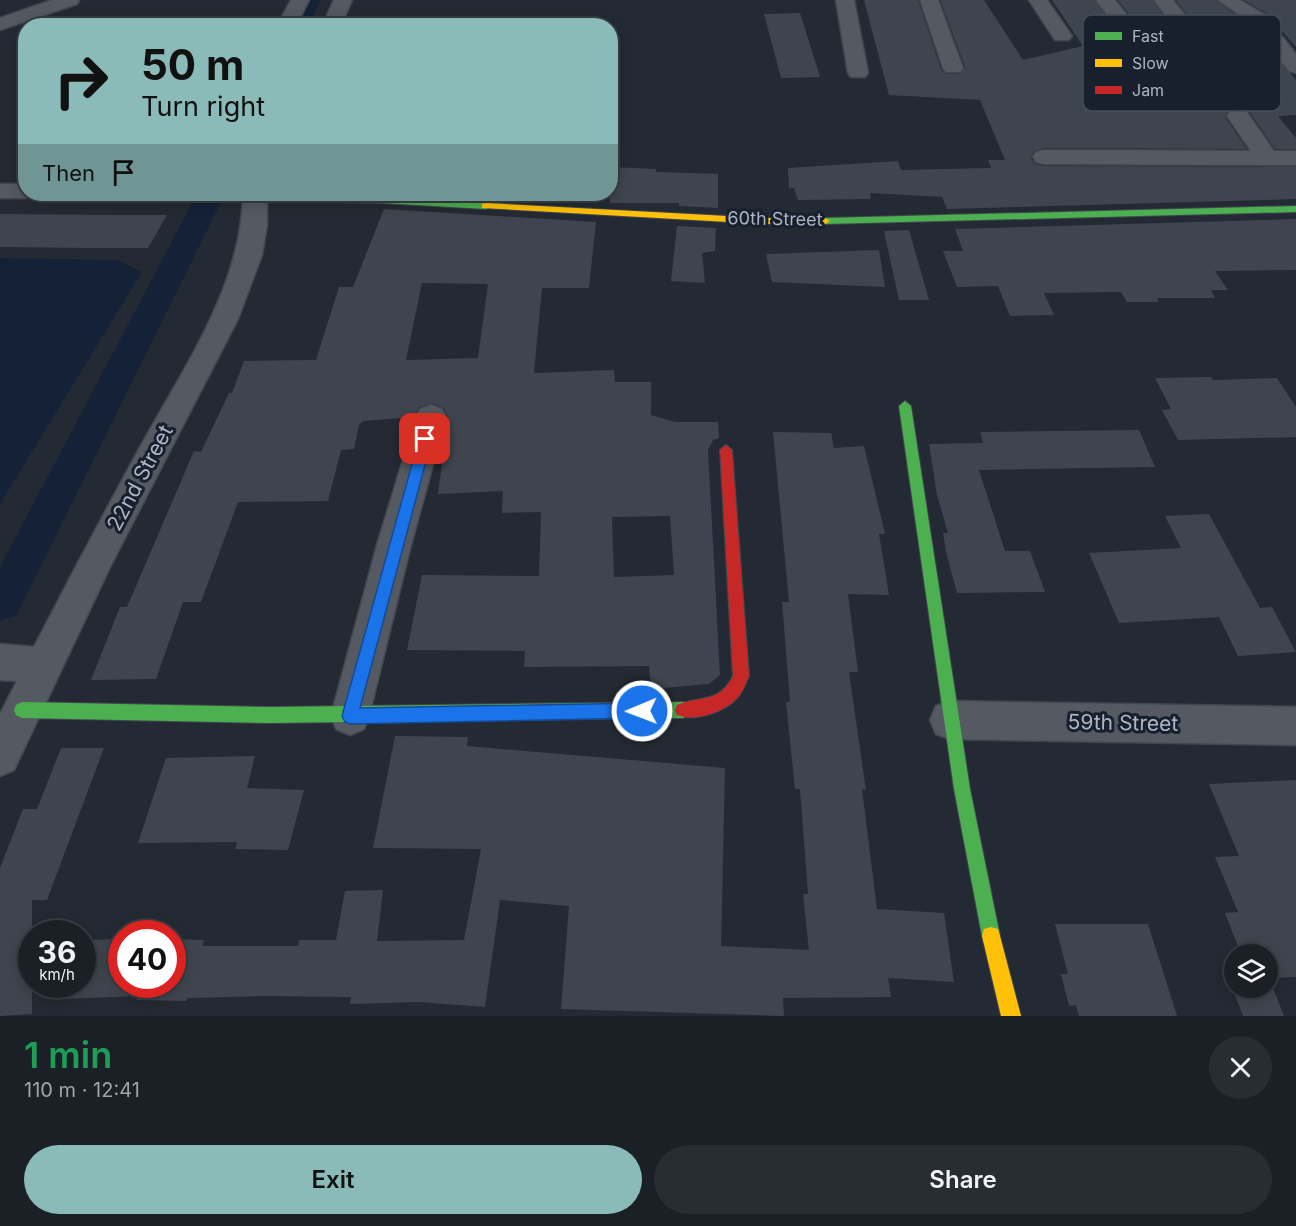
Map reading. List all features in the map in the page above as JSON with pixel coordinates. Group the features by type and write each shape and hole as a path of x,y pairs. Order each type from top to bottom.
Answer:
{"street":[{"path":"0,24 70,0"},
{"path":"290,18 300,0"},
{"path":"335,18 343,0"},
{"path":"845,0 858,73"},
{"path":"929,0 953,68"},
{"path":"1038,0 1062,36"},
{"path":"1105,0 1117,15"},
{"path":"1163,0 1175,15"},
{"path":"1227,0 1251,15"},
{"path":"1281,48 1296,67"},
{"path":"1238,116 1268,159"},
{"path":"1044,157 1296,158"},
{"path":"0,191 18,191"},
{"name":"22nd Street","path":"0,756 98,556 224,319 249,255 255,225 251,201"},
{"name":"60th Street","path":"389,201 765,220 937,219 1296,209"},
{"path":"905,406 929,555 950,720 986,916 1011,1016"},
{"path":"350,716 394,545 431,417"},
{"path":"22,710 182,716 350,716 687,710 722,703 734,693 741,676 726,450"},
{"path":"0,662 44,666"},
{"name":"59th Street","path":"950,720 1296,726"}],"water":[{"path":"0,258 117,260 142,272 0,504"}],"building":[{"path":"864,0 918,0 941,69 946,74 960,74 965,67 940,0 984,0 1023,60 1083,46 1083,111 1228,111 1225,117 1247,149 1044,148 1034,151 1031,158 1035,164 1044,166 1296,167 1296,199 947,209 942,197 870,193 871,199 798,200 794,188 789,188 788,168 898,161 901,170 991,168 988,160 1005,160 980,100 889,95"},
{"path":"1052,0 1094,0 1106,15 1083,15 1083,46"},
{"path":"1118,0 1152,0 1164,15 1129,15"},
{"path":"1176,0 1216,0 1236,15 1187,15"},
{"path":"1244,0 1296,0 1296,47 1281,30 1281,15 1267,14"},
{"path":"800,13 820,77 781,78 764,14"},
{"path":"1281,62 1296,80 1296,115 1278,116 1296,138 1296,149 1275,149 1249,111 1281,111"},
{"path":"618,167 656,169 656,172 718,174 718,208 679,206 679,203 610,203 610,201 618,201"},
{"path":"384,209 596,222 589,288 542,288 534,373 614,370 615,382 651,382 651,415 675,422 718,422 719,438 713,440 708,450 720,675 709,684 651,689 649,666 524,667 525,651 407,650 422,575 539,576 541,512 502,513 503,491 438,494 448,418 444,408 432,403 419,407 414,417 363,421 359,425 354,449 341,450 328,501 238,502 201,602 183,602 156,679 91,680 120,607 127,607 194,451 201,452 229,393 232,393 244,361 316,360 339,287 353,287","holes":["422,283 488,284 478,358 406,360","670,516 674,575 614,577 612,517"]},
{"path":"0,214 167,215 148,248 92,248 0,247"},
{"path":"1296,219 1296,270 1215,271 1228,290 1211,290 1215,298 1157,298 1159,302 1127,302 1121,292 1044,293 1054,315 1010,316 998,286 957,287 943,251 963,251 955,229"},
{"path":"677,226 716,228 715,251 702,253 705,283 671,281"},
{"path":"909,230 929,300 899,300 884,231"},
{"path":"879,250 885,287 772,282 766,254"},
{"path":"1211,377 1213,380 1277,378 1296,407 1296,437 1178,440 1162,410 1171,409 1155,378"},
{"path":"1139,430 1155,467 979,470 1005,551 1030,551 1045,592 957,593 946,552 943,533 948,533 937,495 929,444 983,443 980,432"},
{"path":"773,432 831,433 834,448 864,446 885,534 879,534 889,595 848,594 858,672 849,672 866,790 862,789 877,909 944,913 954,982 888,978 891,997 783,998 784,1016 561,1009 569,906 500,900 485,1007 419,1002 350,1004 351,997 261,996 187,998 186,1001 137,1000 138,998 186,998 186,939 204,940 202,946 298,946 299,940 336,940 345,891 383,890 377,941 464,940 481,849 373,848 395,736 468,737 467,746 725,768 721,946 809,950 803,894 808,894 800,789 795,789 786,702 790,702 782,602 789,602"},
{"path":"1209,514 1260,608 1272,607 1296,652 1238,656 1219,617 1119,623 1089,553 1181,548 1165,516"},
{"path":"61,748 104,748 47,900 32,900 32,920 18,920 18,998 32,998 32,1014 0,1016 0,868 23,809 37,809"},
{"path":"255,756 247,788 304,790 288,850 235,849 237,842 138,843 166,758"},
{"path":"1296,780 1296,977 1278,978 1278,944 1237,944 1225,913 1238,912 1215,857 1239,856 1209,784"},
{"path":"1055,924 1148,924 1177,1016 1079,1016 1076,1005 1069,1006 1061,974 1068,974"},
{"path":"108,939 108,997 96,998 96,940"},
{"path":"1236,998 1277,998 1284,1016 1243,1016"}],"waterway":[{"path":"301,18 310,0"},
{"path":"2,603 207,201"}],"traffic: fast":[{"path":"399,201 486,206"},
{"path":"825,221 1296,209"},
{"path":"905,406 962,789 991,936"},
{"path":"22,710 271,715 683,710"}],"traffic: slow":[{"path":"486,206 765,221 825,221"},
{"path":"991,936 1011,1016"}],"traffic: jam":[{"path":"683,710 710,706 726,698 741,676 726,450"}],"route":[{"path":"425,439 394,545 350,716 642,711"}]}
